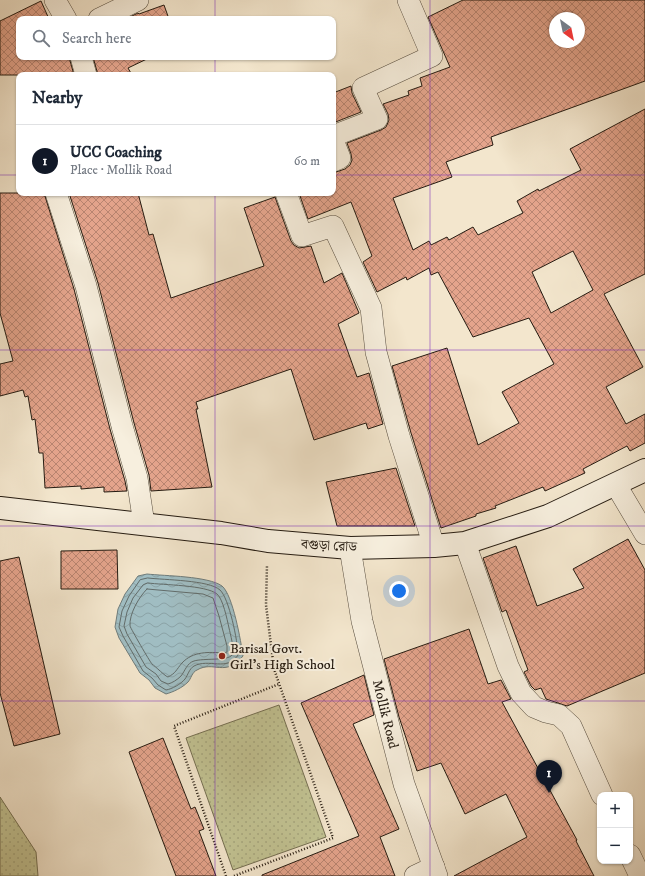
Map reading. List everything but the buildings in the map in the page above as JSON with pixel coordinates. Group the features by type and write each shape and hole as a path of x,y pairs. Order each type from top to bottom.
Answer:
{"main road":[{"name":"বগুড়া রোড","path":"0,508 144,524 268,541 350,548 434,546 466,543 548,516 645,470"}],"street":[{"path":"56,0 64,16"},
{"path":"104,16 138,0"},
{"path":"336,135 377,119 363,88 432,56 408,0"},
{"path":"82,60 85,72"},
{"path":"336,148 340,158 336,160"},
{"path":"57,196 86,286 137,478 144,524"},
{"path":"287,196 302,236 333,226 371,308 376,352 399,436 434,546"},
{"path":"616,485 645,534"},
{"path":"466,543 508,666 521,693 534,707 546,712 560,715 571,726 601,792"},
{"name":"Mollik Road","path":"350,548 362,622 402,777 436,872"},
{"path":"633,861 640,876"},
{"path":"415,876 436,872"}],"path":[{"path":"234,876 333,838 274,669 266,606 268,541"},
{"path":"226,876 174,726 279,684"}],"green space":[{"path":"279,705 326,837 233,870 186,738"},
{"path":"0,797 36,852 38,876 0,876"}],"water":[{"path":"147,574 197,578 222,586 230,599 238,630 243,656 237,663 225,667 203,667 194,672 186,684 166,694 155,688 149,680 140,673 119,638 115,627 118,609 125,594 138,576"}],"place":[{"name":"Barisal Govt. Girl's High School","path":"222,656"},
{"name":"UCC Coaching","path":"549,793"}]}
